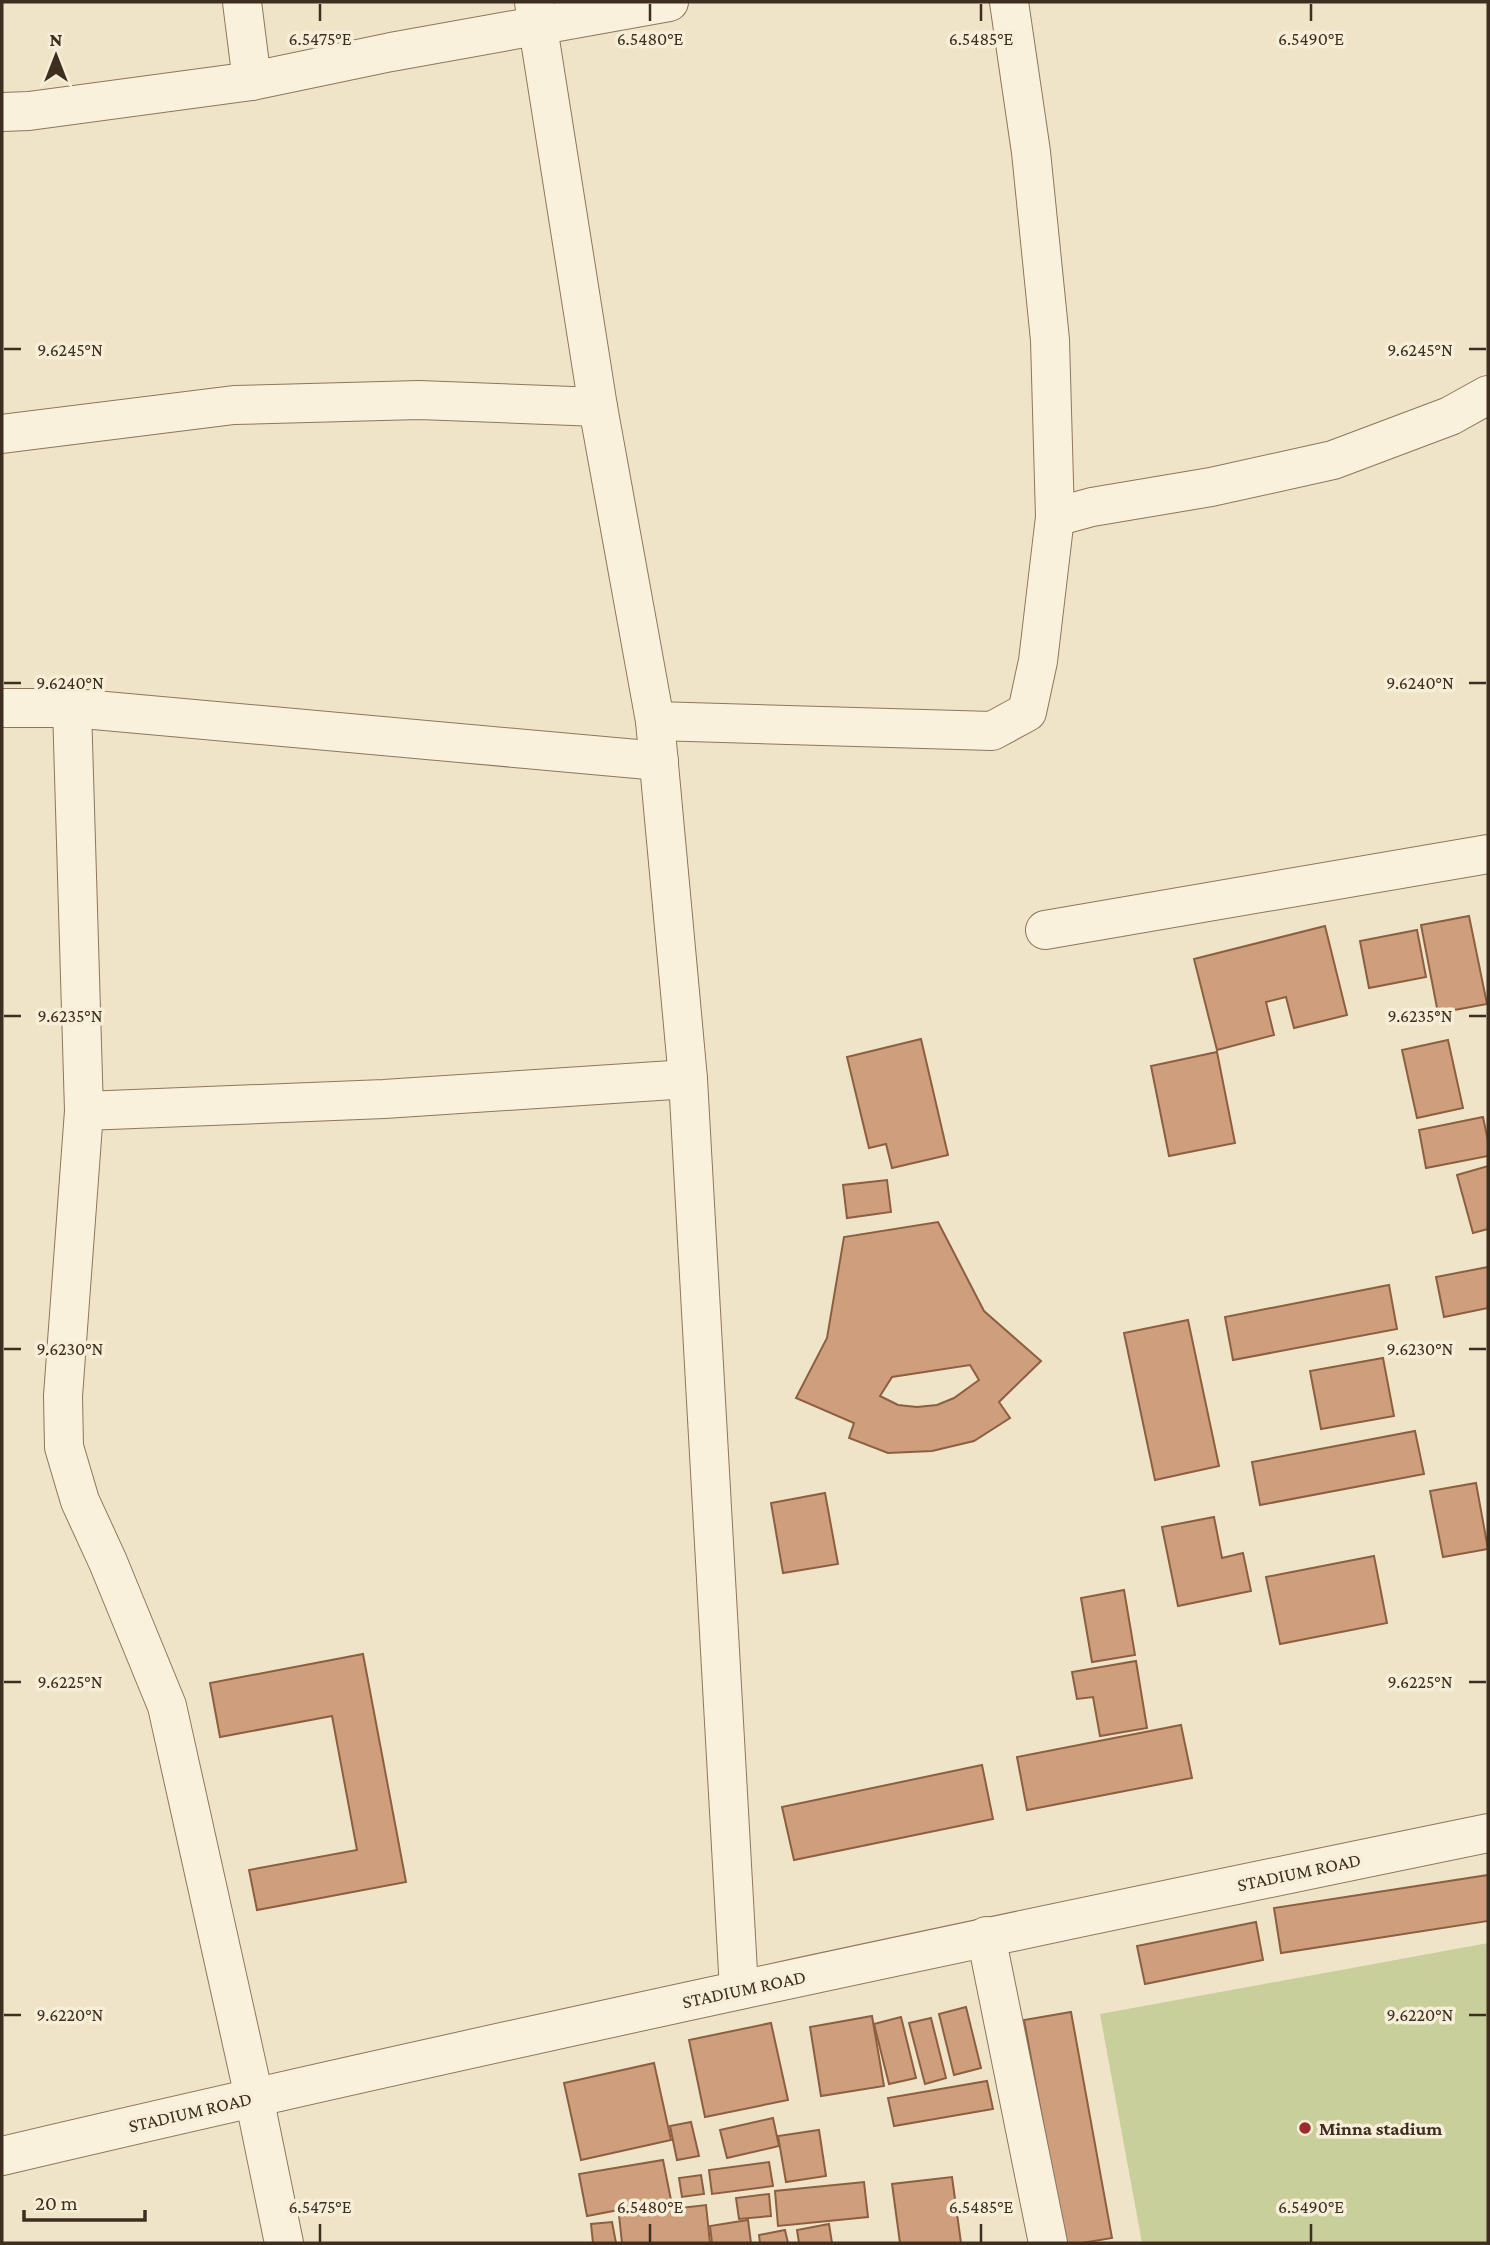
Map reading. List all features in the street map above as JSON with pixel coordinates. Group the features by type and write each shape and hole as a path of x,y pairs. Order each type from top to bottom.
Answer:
{"street":[{"path":"242,2 252,81"},
{"path":"2,112 29,111 252,81 536,13 669,2"},
{"path":"655,720 992,731 1027,712 1038,661 1055,517 1050,340 1031,152 1009,2"},
{"path":"536,13 598,407 655,720 688,1079 740,1990"},
{"path":"1055,517 1092,507 1211,487 1333,460 1450,416 1488,395"},
{"path":"2,433 234,405 419,400 598,407"},
{"path":"2,708 72,708 659,761"},
{"path":"72,708 84,1111 63,1396 64,1447 80,1501 167,1706 284,2243"},
{"path":"1045,930 1488,854"},
{"path":"84,1111 384,1099 688,1079"},
{"name":"STADIUM ROAD","path":"2,2156 254,2097 986,1936 1488,1833"},
{"path":"986,1936 1048,2243"}],"green space":[{"name":"Minna stadium","path":"1488,1943 1488,2243 1142,2243 1100,2014"}],"building":[{"path":"1469,916 1487,1004 1438,1013 1421,925"},
{"path":"1325,926 1347,1015 1294,1028 1286,997 1266,1002 1274,1035 1217,1050 1194,959"},
{"path":"1417,930 1426,977 1369,988 1360,941"},
{"path":"921,1039 948,1155 892,1168 886,1144 869,1148 847,1057"},
{"path":"1448,1040 1463,1108 1417,1118 1402,1050"},
{"path":"1217,1052 1235,1143 1169,1156 1151,1066"},
{"path":"1483,1117 1488,1156 1426,1168 1419,1130"},
{"path":"1488,1166 1488,1229 1473,1233 1457,1175"},
{"path":"887,1180 891,1212 847,1218 843,1185"},
{"path":"938,1222 984,1311 1041,1361 999,1402 1010,1418 974,1441 932,1451 888,1453 849,1438 854,1423 796,1398 827,1338 844,1237","holes":["970,1365 979,1380 954,1398 937,1405 898,1405 880,1396 892,1377"]},
{"path":"1488,1267 1488,1308 1444,1317 1436,1277"},
{"path":"1389,1285 1397,1329 1233,1360 1225,1317"},
{"path":"1188,1320 1219,1466 1155,1480 1124,1333"},
{"path":"1383,1358 1394,1416 1321,1429 1310,1371"},
{"path":"1415,1431 1424,1474 1260,1505 1252,1462"},
{"path":"1476,1483 1488,1549 1443,1557 1430,1491"},
{"path":"825,1493 838,1564 783,1573 771,1503"},
{"path":"1214,1517 1222,1558 1243,1553 1251,1591 1178,1606 1162,1527"},
{"path":"1374,1556 1387,1623 1280,1644 1266,1577"},
{"path":"1124,1590 1135,1655 1092,1662 1081,1598"},
{"path":"363,1654 406,1882 257,1910 249,1870 357,1850 332,1716 220,1737 210,1683"},
{"path":"1136,1661 1147,1728 1100,1736 1093,1697 1077,1699 1072,1672"},
{"path":"1181,1725 1192,1778 1027,1810 1017,1757"},
{"path":"982,1765 993,1819 794,1860 782,1807"},
{"path":"1488,1875 1488,1921 1281,1953 1274,1908"},
{"path":"1256,1922 1263,1960 1145,1984 1137,1946"},
{"path":"966,2007 981,2068 954,2075 939,2014"},
{"path":"1071,2012 1112,2238 1082,2243 1065,2243 1024,2020"},
{"path":"872,2016 884,2086 821,2096 810,2027"},
{"path":"901,2017 916,2078 889,2084 874,2024"},
{"path":"931,2018 946,2078 925,2084 909,2023"},
{"path":"771,2023 788,2100 705,2117 689,2040"},
{"path":"654,2063 671,2140 581,2160 564,2083"},
{"path":"987,2081 993,2109 894,2126 888,2098"},
{"path":"773,2118 779,2146 727,2158 720,2130"},
{"path":"691,2122 699,2156 677,2160 670,2126"},
{"path":"819,2130 826,2176 786,2182 778,2136"},
{"path":"663,2160 671,2200 587,2216 579,2174"},
{"path":"769,2162 773,2186 712,2194 709,2170"},
{"path":"701,2175 704,2194 682,2197 679,2178"},
{"path":"952,2177 961,2243 900,2243 892,2184"},
{"path":"864,2182 868,2217 778,2226 775,2191"},
{"path":"769,2194 771,2216 739,2219 736,2198"},
{"path":"706,2205 710,2243 622,2243 619,2215"},
{"path":"748,2220 751,2243 712,2243 710,2226"},
{"path":"612,2222 616,2243 593,2243 591,2224"},
{"path":"829,2224 832,2243 799,2243 797,2230"},
{"path":"785,2230 788,2243 760,2243 759,2235"}],"place":[{"name":"Minna stadium","path":"1305,2128"}]}
